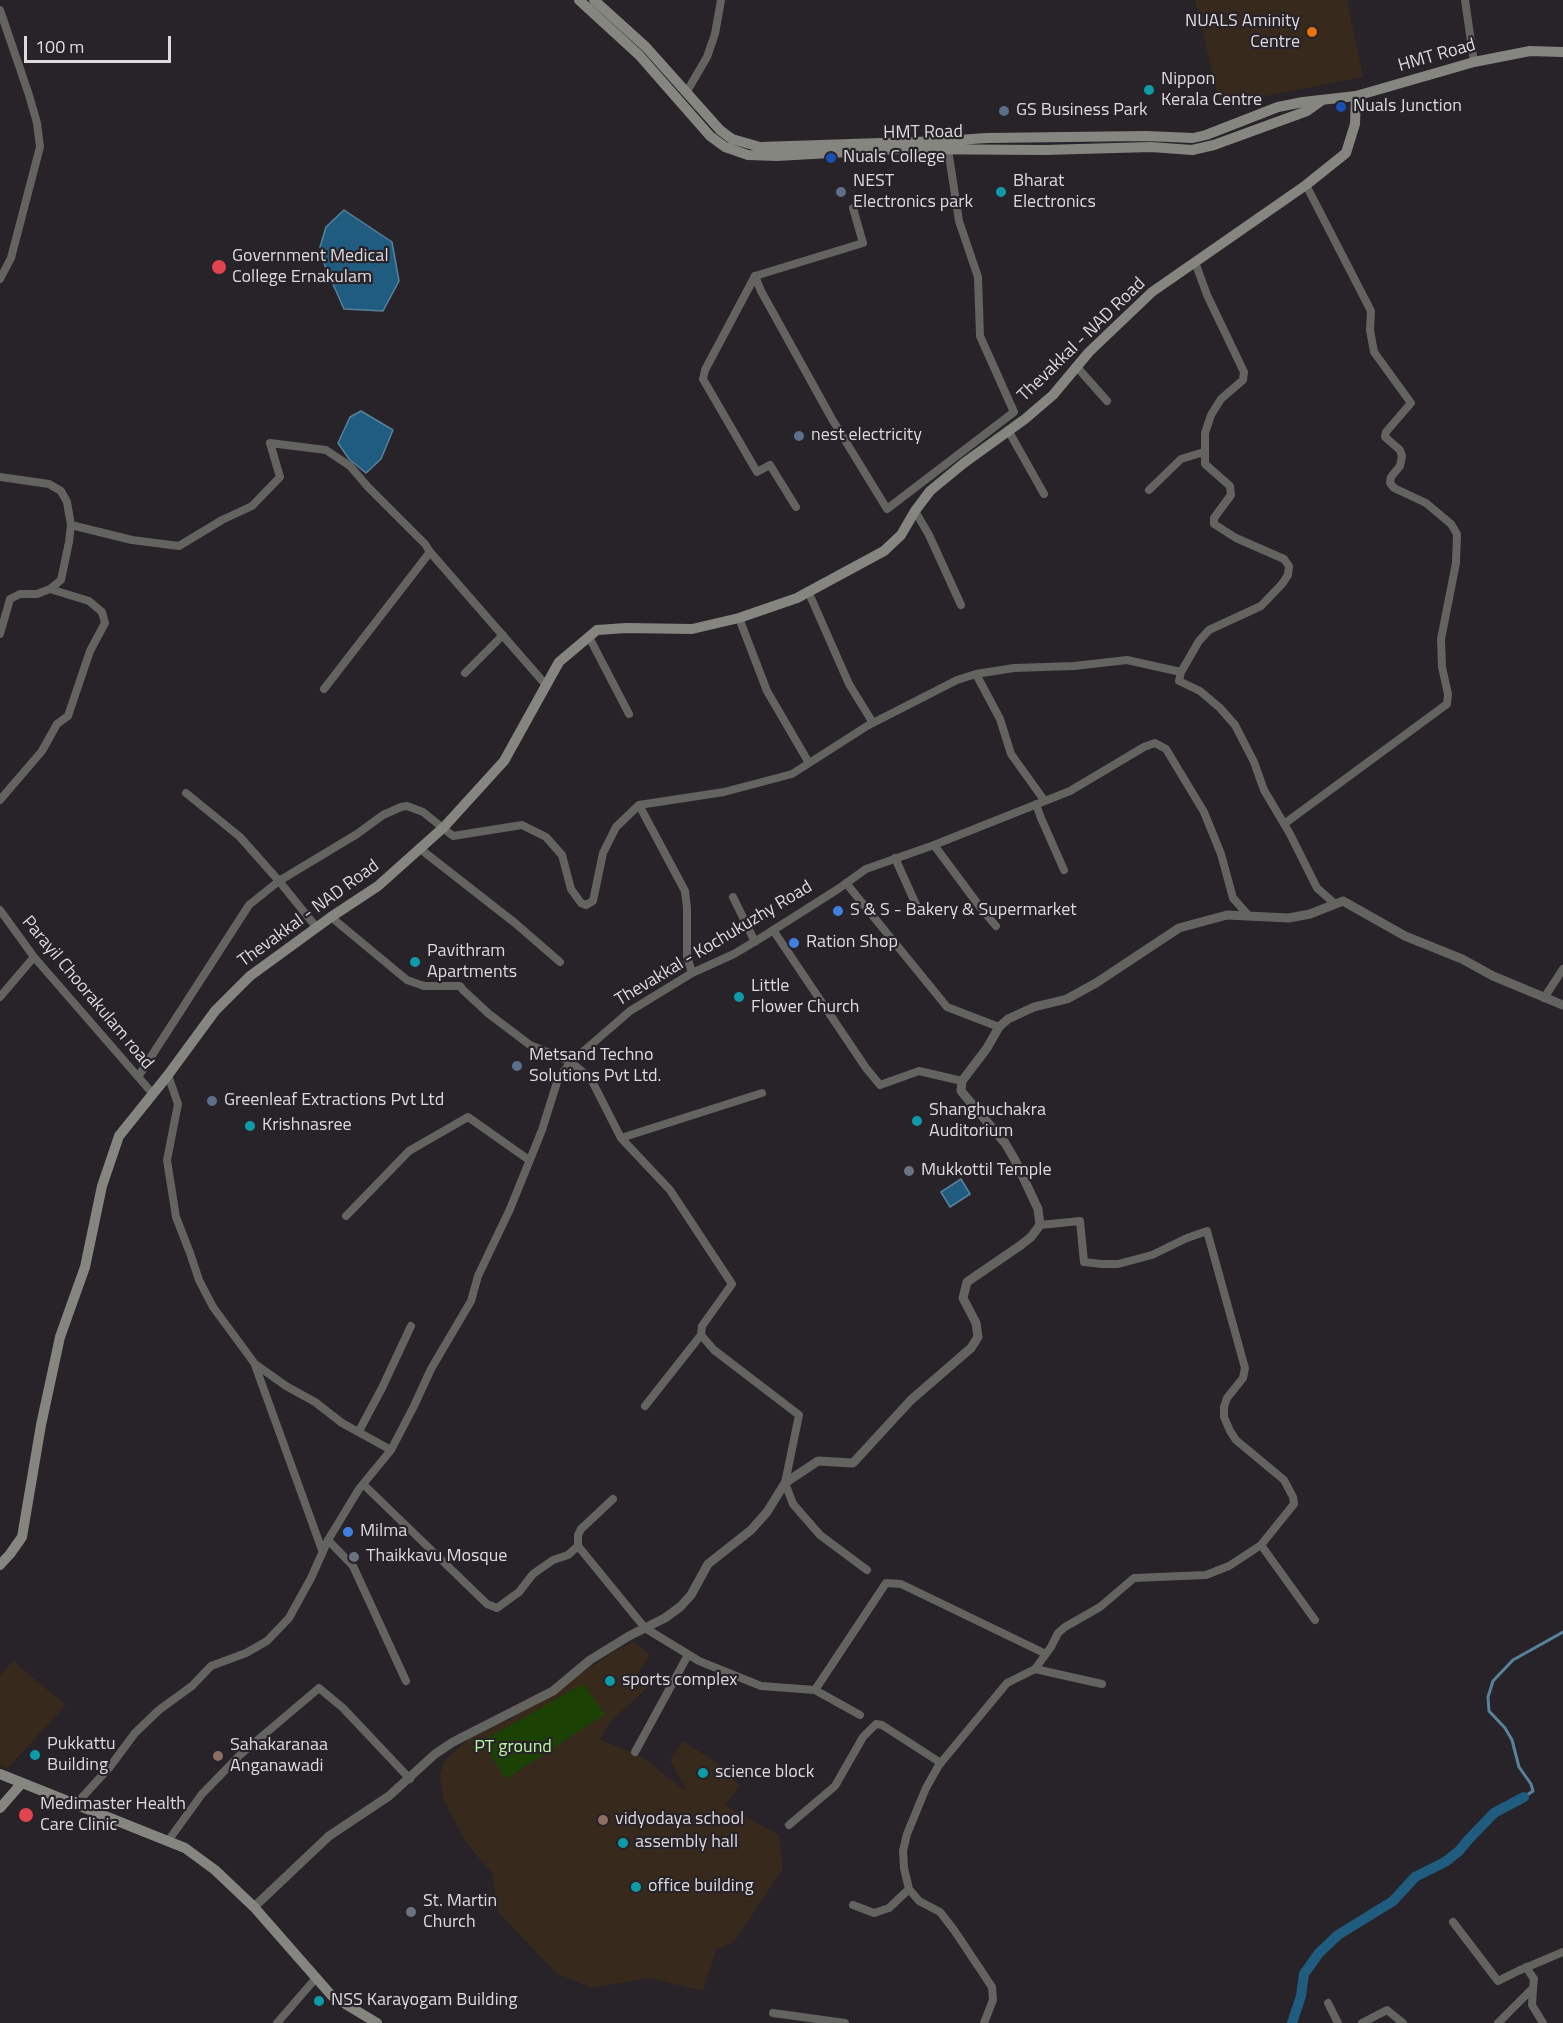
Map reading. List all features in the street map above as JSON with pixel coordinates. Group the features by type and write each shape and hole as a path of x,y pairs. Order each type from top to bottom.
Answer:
{"main road":[{"name":"HMT Road","path":"579,0 639,55 710,136 725,147 777,156 901,149 1151,147 1192,150 1214,145 1307,111 1321,101"},
{"name":"HMT Road","path":"594,0 646,47 720,130 742,149 987,138 1146,136 1193,138 1278,107 1356,96 1474,62 1530,51 1563,52"},
{"name":"Thevakkal - NAD Road","path":"0,1565 22,1537 41,1425 60,1337 86,1267 102,1186 119,1136 215,1011 250,976 378,886 444,827 504,761 559,662 597,630 692,629 739,618 798,598 884,551 901,536 930,491 1008,430 1025,420 1053,394 1076,366 1152,292 1306,185 1346,153 1355,124 1356,96"},
{"path":"0,1774 185,1848 215,1870 254,1907 332,1996 377,2023"},
{"path":"0,1808 21,1784"}],"street":[{"path":"686,93 707,57 715,34 721,0"},
{"path":"1465,0 1474,62"},
{"path":"0,10 31,104 40,147 36,170 11,258 0,279"},
{"path":"755,276 761,291 832,419 887,509 1014,412 980,336 978,278 958,221 948,149"},
{"path":"1284,824 1447,704 1448,694 1442,667 1441,639 1456,563 1457,534 1451,524 1426,503 1394,488 1390,483 1391,477 1400,466 1402,456 1400,450 1385,437 1386,432 1411,403 1374,352 1370,330 1371,311 1306,185"},
{"path":"796,507 770,465 757,472 703,379 705,370 755,276 863,243 854,208"},
{"path":"1195,262 1207,295 1244,372 1243,380 1221,399 1210,415 1205,433 1205,464 1230,486 1231,495 1214,518 1214,524 1236,538 1284,559 1289,566 1288,575 1282,584 1261,606 1209,630 1199,641 1181,672 1179,681 1200,691 1235,725 1254,762 1264,790 1317,888 1334,903"},
{"path":"1076,366 1107,401"},
{"path":"1008,430 1044,494"},
{"path":"71,525 132,540 179,546 222,520 252,506 280,477 270,443 326,450 350,466 425,544 429,552 546,685"},
{"path":"1149,490 1180,459 1204,452"},
{"path":"0,477 49,484 61,490 67,502 71,525 61,580 50,589 37,594 20,594 10,599 0,634"},
{"path":"915,511 962,605"},
{"path":"324,689 429,552"},
{"path":"0,800 42,751 57,724 68,717 90,651 105,623 102,612 89,601 50,589"},
{"path":"808,591 849,684 873,723"},
{"path":"739,618 767,691 809,763"},
{"path":"465,673 503,634"},
{"path":"589,637 629,714"},
{"path":"138,1077 249,905 279,880 357,834 383,815 401,807 407,806 423,812 453,836 522,825 546,837 562,855 571,889 581,903 586,905 593,901 603,853 616,827 639,805 724,792 792,774 873,723 957,680 975,674 1014,668 1074,666 1127,660 1181,672"},
{"path":"975,674 1000,718 1011,754 1040,802 1041,818 1064,870"},
{"name":"Thevakkal - Kochukuzhy Road","path":"75,1805 135,1733 159,1710 192,1686 211,1666 238,1657 267,1641 289,1618 311,1578 322,1550 363,1484 391,1450 431,1369 471,1301 478,1276 510,1209 542,1130 558,1079 571,1062 630,1011 692,973 755,942 866,868 934,846 1070,791 1144,747 1155,743 1166,749 1204,812 1224,862 1233,898 1248,915"},
{"path":"186,793 240,837 279,880 317,928"},
{"path":"639,805 685,891 687,956 692,973"},
{"path":"934,846 996,926"},
{"path":"419,848 506,916 560,963"},
{"path":"895,858 918,909"},
{"path":"846,883 947,1007 999,1027"},
{"path":"732,897 755,942"},
{"path":"785,1484 818,1461 853,1463 911,1400 971,1348 978,1337 976,1323 963,1298 967,1282 1031,1237 1040,1225 1038,1209 1016,1160 1005,1143 961,1091 962,1081 987,1048 999,1027 1008,1018 1067,999 1096,983 1179,928 1227,915 1289,918 1310,914 1343,901 1405,936 1563,1005"},
{"name":"Parayil Choorakulam road","path":"0,910 34,957 153,1094"},
{"path":"331,917 407,980 424,986 460,986 489,1014 530,1045 571,1062 591,1079 621,1138 670,1190 732,1284 702,1326 701,1335 645,1406"},
{"path":"773,930 866,1068 880,1085 919,1071 962,1081"},
{"path":"0,997 34,957"},
{"path":"1544,998 1563,969"},
{"path":"168,1075 178,1104 167,1160 176,1217 199,1280 213,1307 255,1364 322,1550"},
{"path":"621,1138 762,1093"},
{"path":"346,1216 409,1151 468,1117 529,1160"},
{"path":"984,2023 993,2000 992,1987 954,1930 939,1912 920,1901 909,1889 903,1851 907,1834 926,1788 941,1763 1007,1683 1035,1669 1058,1633 1065,1627 1100,1607 1134,1578 1206,1575 1229,1566 1261,1545 1294,1504 1293,1497 1277,1473 1236,1440 1224,1418 1227,1398 1243,1378 1245,1368 1206,1231 1152,1256 1118,1264 1102,1264 1084,1262 1080,1221 1040,1225"},
{"path":"359,1431 411,1326"},
{"path":"254,1907 329,1836 356,1820 410,1779 435,1754 453,1742 553,1691 590,1660 629,1636 665,1618 680,1607 691,1595 708,1564 751,1530 767,1512 785,1484 799,1415 714,1350 701,1335"},
{"path":"255,1364 286,1386 315,1402 342,1423 391,1450"},
{"path":"363,1484 487,1604 497,1608 519,1592 533,1574 553,1560 568,1555 578,1546"},
{"path":"785,1484 792,1504 820,1535 867,1570"},
{"path":"613,1498 581,1529 578,1535 578,1546 645,1629 699,1661 760,1686 815,1690 860,1715"},
{"path":"328,1540 353,1566 406,1681"},
{"path":"1261,1545 1315,1620"},
{"path":"815,1690 885,1583 901,1584 1046,1654"},
{"path":"635,1752 688,1655"},
{"path":"1035,1669 1102,1684"},
{"path":"168,1841 202,1794 240,1755 320,1688 343,1708 410,1779"},
{"path":"789,1825 835,1786 863,1737 876,1724 882,1725 941,1763"},
{"path":"853,1905 874,1913 889,1908 909,1889"},
{"path":"1453,1922 1498,1982 1526,1967 1563,1952"},
{"path":"1526,1967 1534,1979 1532,2005 1543,2023"},
{"path":"277,2023 316,1978"},
{"path":"1498,2023 1533,1988"},
{"path":"1328,2003 1338,2023"},
{"path":"1362,2023 1387,2010 1403,2023"},
{"path":"773,2013 845,2023"}],"shaded area":[{"path":"1195,0 1347,0 1363,77 1220,105"},
{"name":"vidyodaya school","path":"634,1642 650,1655 633,1680 657,1679 611,1721 600,1740 641,1756 687,1792 670,1760 683,1741 719,1764 740,1786 725,1805 779,1835 783,1869 734,1942 716,1950 703,1991 649,1978 592,1988 556,1973 498,1912 492,1873 467,1844 444,1800 440,1777 444,1761 479,1730 511,1719 615,1651"},
{"path":"13,1661 66,1705 7,1769 0,1765 0,1675"}],"green space":[{"name":"PT ground","path":"583,1684 605,1714 506,1779 482,1741"}],"water":[{"path":"344,210 392,242 399,281 383,311 344,309 325,266 320,247 326,227"},
{"path":"361,411 393,430 381,459 366,473 349,459 338,443 350,417"},
{"path":"961,1179 970,1194 950,1207 941,1192"}],"waterway":[{"path":"1524,1797 1533,1791 1531,1784 1519,1767 1512,1740 1505,1728 1489,1711 1488,1697 1493,1681 1513,1660 1563,1632"},
{"path":"1292,2023 1301,1996 1304,1974 1319,1953 1338,1935 1393,1901 1415,1877 1445,1862 1459,1851 1494,1813 1524,1797"}],"place":[{"name":"NUALS Aminity Centre","path":"1312,32"},
{"name":"Nippon Kerala Centre","path":"1149,90"},
{"name":"Nuals Junction","path":"1341,107"},
{"name":"GS Business Park","path":"1004,111"},
{"name":"Nuals College","path":"831,158"},
{"name":"NEST Electronics park","path":"841,192"},
{"name":"Bharat Electronics","path":"1001,192"},
{"name":"Government Medical College Ernakulam","path":"219,267"},
{"name":"nest electricity","path":"799,436"},
{"name":"S & S - Bakery & Supermarket","path":"838,911"},
{"name":"Ration Shop","path":"794,943"},
{"name":"Pavithram Apartments","path":"415,962"},
{"name":"Little Flower Church","path":"739,997"},
{"name":"Metsand Techno Solutions Pvt Ltd.","path":"517,1066"},
{"name":"Greenleaf Extractions Pvt Ltd","path":"212,1101"},
{"name":"Shanghuchakra Auditorium","path":"917,1121"},
{"name":"Krishnasree","path":"250,1126"},
{"name":"Mukkottil Temple","path":"909,1171"},
{"name":"Milma","path":"348,1532"},
{"name":"Thaikkavu Mosque","path":"354,1557"},
{"name":"sports complex","path":"610,1681"},
{"name":"Pukkattu Building","path":"35,1755"},
{"name":"Sahakaranaa Anganawadi","path":"218,1756"},
{"name":"science block","path":"703,1773"},
{"name":"Medimaster Health Care Clinic","path":"26,1815"},
{"name":"vidyodaya school","path":"603,1820"},
{"name":"assembly hall","path":"623,1843"},
{"name":"office building","path":"636,1887"},
{"name":"St. Martin Church","path":"411,1912"},
{"name":"NSS Karayogam Building","path":"319,2001"}]}
